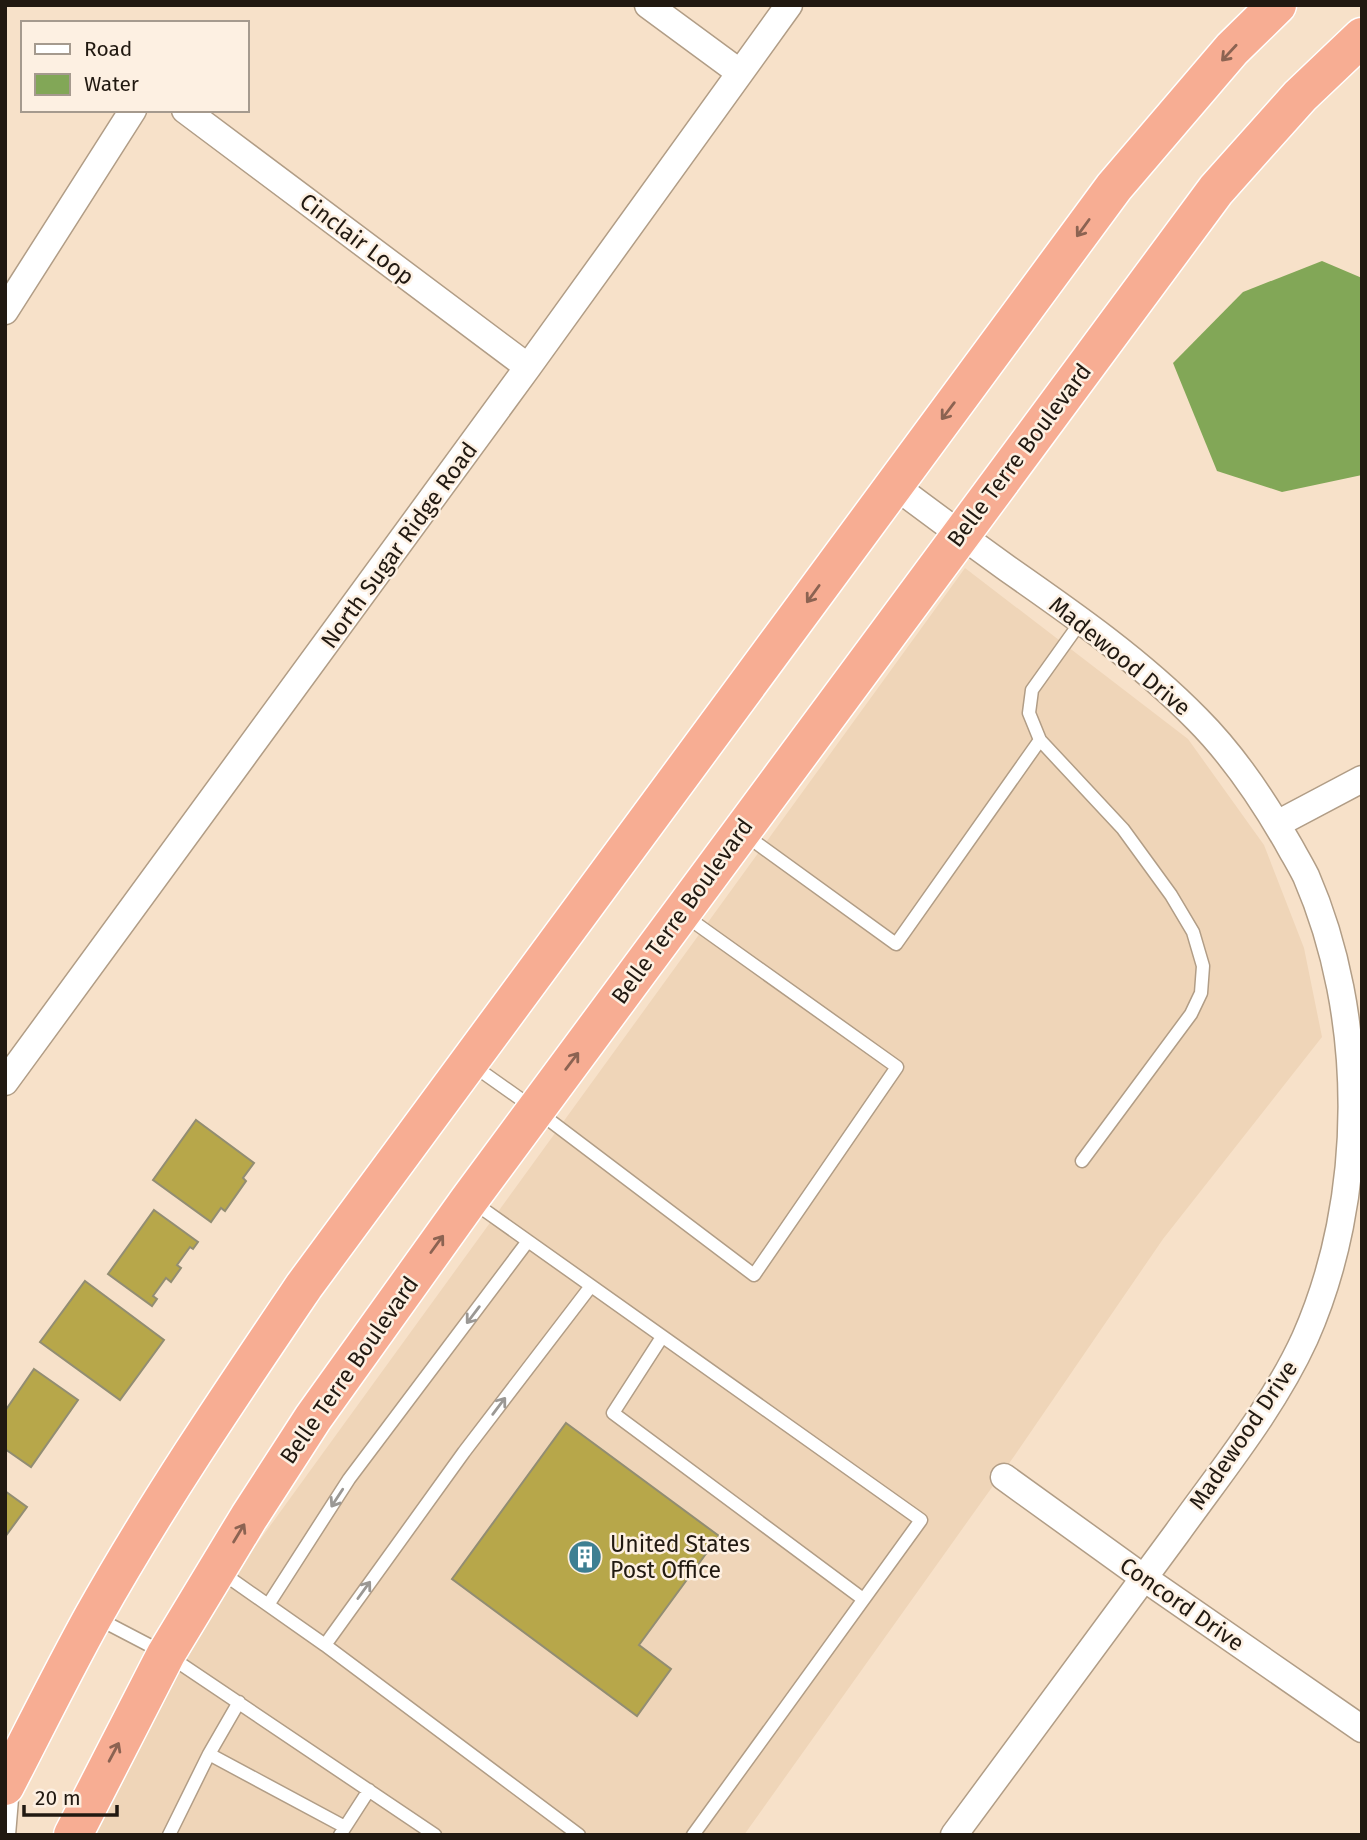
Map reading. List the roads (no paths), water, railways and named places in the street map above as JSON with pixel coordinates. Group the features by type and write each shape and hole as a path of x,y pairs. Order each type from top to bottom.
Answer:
{"highway":[{"path":"10,1778 94,1616 150,1521 224,1404 304,1286 1114,187 1232,49 1277,5"},
{"name":"Belle Terre Boulevard","path":"87,1816 166,1654 217,1570 313,1418 469,1200 1216,190 1300,96 1362,37"}],"street":[{"path":"648,5 739,72"},
{"name":"North Sugar Ridge Road","path":"5,1082 789,5"},
{"path":"5,311 132,112"},
{"name":"Cinclair Loop","path":"188,112 528,367"},
{"name":"Madewood Drive","path":"894,485 960,535 1082,620 1152,676 1199,720 1238,765 1277,824 1310,887 1329,939 1344,1005 1351,1069 1353,1121 1349,1181 1350,1242 1326,1287 1308,1330 1270,1403 1074,1675 954,1835"},
{"path":"1277,824 1362,779"},
{"name":"Concord Drive","path":"1004,1477 1362,1729"}],"lane":[{"path":"1082,620 1032,690 1029,713 1040,740 1123,829 1171,895 1193,932 1203,966 1201,993 1192,1014 1082,1161"},
{"path":"741,832 896,944 1040,740"},
{"path":"469,1063 536,1110 754,1275 897,1068 681,913"},
{"path":"469,1200 921,1520 692,1835"},
{"path":"268,1605 349,1479 528,1241"},
{"path":"325,1645 464,1452 592,1286"},
{"path":"662,1337 613,1413 863,1599"},
{"path":"217,1570 325,1645 579,1835"},
{"path":"94,1616 166,1654 435,1835"},
{"path":"169,1835 209,1754 239,1702"},
{"path":"209,1754 342,1831 369,1790"},
{"path":"9,1835 10,1778"}],"water":[{"path":"1322,261 1362,278 1362,475 1282,492 1217,471 1173,363 1243,292"}],"place":[{"name":"United States Post Office","path":"585,1557"}]}
